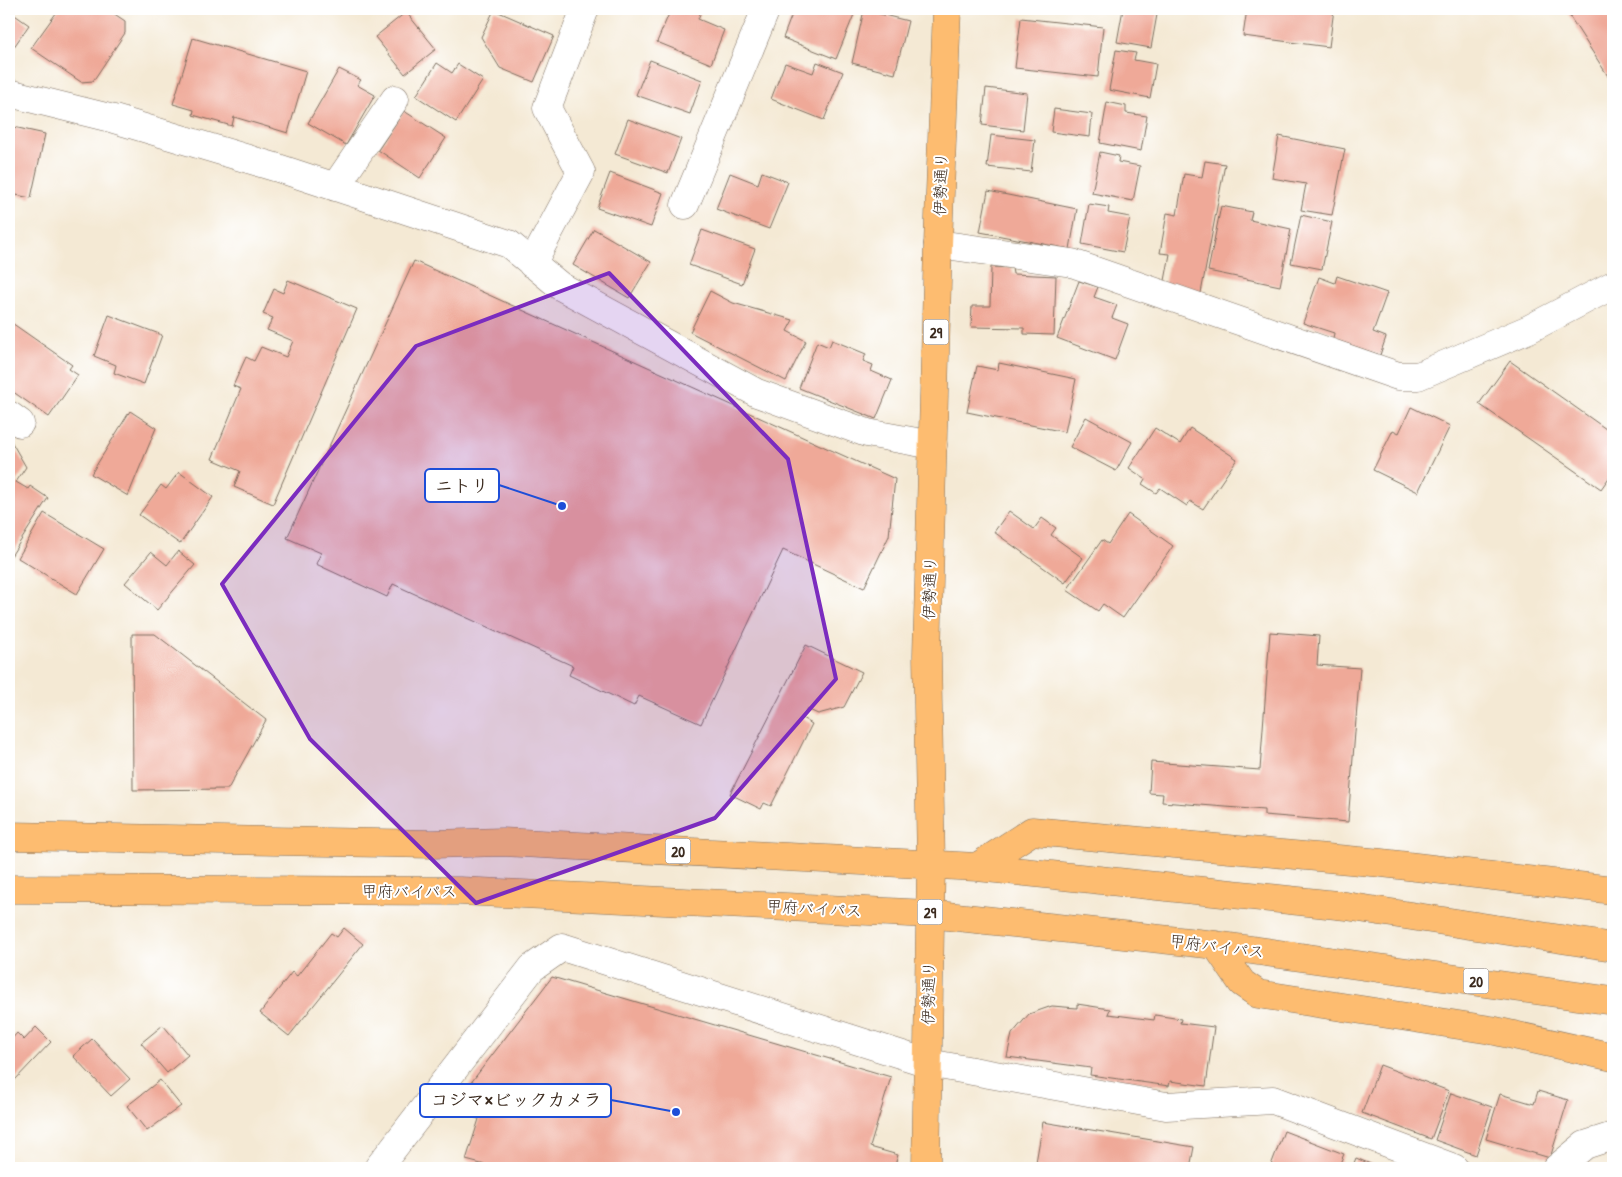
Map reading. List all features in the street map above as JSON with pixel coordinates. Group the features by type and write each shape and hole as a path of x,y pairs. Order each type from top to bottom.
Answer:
{"main road":[{"name":"伊勢通り","path":"926,1168 931,864 927,655 938,244 947,9"},
{"path":"977,867 1032,831 1382,862 1613,890"},
{"name":"20","path":"9,836 433,844 502,842 977,867 1346,906 1613,947"},
{"name":"甲府バイパス","path":"9,889 460,891 930,914 1216,945 1613,1001"},
{"path":"1216,945 1242,983 1258,994 1491,1030 1613,1057"}],"street":[{"path":"532,264 580,172 547,108 585,9"},
{"path":"685,206 766,9"},
{"path":"9,93 114,119 335,187 509,244 560,286 757,393 867,434 933,445"},
{"path":"335,187 395,99"},
{"path":"938,244 1072,263 1398,376 1418,376 1520,333 1613,285"},
{"path":"378,1168 532,968 562,947 928,1063 1166,1106 1273,1100 1454,1168"},
{"path":"1557,1168 1585,1145 1613,1136"}],"highlighted area":[{"path":"609,273 788,459 836,679 715,818 476,903 310,739 222,584 416,346"}],"building":[{"path":"59,9 107,9 125,21 125,33 93,81 81,82 31,48"},
{"path":"671,9 702,9 698,19 724,30 711,64 657,42"},
{"path":"794,9 814,9 824,13 826,9 848,9 855,12 836,59 783,38"},
{"path":"1123,9 1158,9 1151,48 1117,42"},
{"path":"1247,9 1334,9 1329,47 1243,36"},
{"path":"1565,9 1613,9 1613,84"},
{"path":"494,10 554,36 534,82 500,68 481,37"},
{"path":"864,10 908,21 895,74 852,63"},
{"path":"9,11 29,25 9,54"},
{"path":"406,12 436,49 405,74 375,37"},
{"path":"1021,18 1103,27 1098,77 1015,68"},
{"path":"193,38 306,71 288,133 234,117 232,126 193,115 194,110 173,104"},
{"path":"1116,50 1136,53 1134,60 1156,64 1150,98 1109,90"},
{"path":"650,60 702,80 690,114 636,95"},
{"path":"817,62 843,72 824,120 771,99 785,63 813,73"},
{"path":"437,63 452,73 458,64 483,80 456,122 416,96"},
{"path":"339,69 361,80 357,85 375,95 346,145 308,123"},
{"path":"986,88 1027,93 1023,130 982,125"},
{"path":"1107,102 1126,106 1126,113 1147,116 1141,151 1100,143"},
{"path":"1054,109 1092,114 1090,137 1051,132"},
{"path":"404,111 446,138 420,178 378,150"},
{"path":"628,119 681,139 668,173 615,154"},
{"path":"9,126 45,134 31,198 11,194 10,202"},
{"path":"991,135 1035,140 1031,172 987,167"},
{"path":"1279,136 1345,149 1332,215 1301,210 1306,184 1272,178"},
{"path":"1100,152 1119,156 1118,162 1140,166 1133,201 1092,193"},
{"path":"1205,161 1225,164 1201,293 1164,286 1170,254 1160,253 1167,213 1177,215 1184,174 1202,177"},
{"path":"762,172 788,182 769,229 716,209 730,173 758,184"},
{"path":"610,173 663,193 651,227 597,208"},
{"path":"988,191 1077,209 1070,249 980,232"},
{"path":"1089,204 1109,207 1108,213 1130,217 1123,252 1082,244"},
{"path":"1221,206 1252,212 1250,220 1291,229 1280,286 1208,271"},
{"path":"1301,215 1332,222 1322,269 1291,263"},
{"path":"594,229 651,262 629,298 573,265"},
{"path":"702,230 755,249 742,284 689,265"},
{"path":"414,261 895,479 889,536 864,588 783,550 701,724 639,696 634,706 569,675 573,666 393,584 387,597 316,564 321,553 287,538"},
{"path":"991,267 1012,268 1013,274 1056,276 1054,335 1024,334 1024,328 971,327 972,306 990,306"},
{"path":"1337,276 1387,293 1373,332 1386,337 1380,355 1333,339 1334,333 1303,323 1319,277 1335,283"},
{"path":"288,280 357,309 273,504 234,487 240,471 212,459 241,389 233,386 246,357 254,361 261,347 286,357 293,341 267,330 273,318 263,314 274,289 283,293"},
{"path":"1079,281 1098,287 1094,297 1117,305 1112,318 1128,324 1115,360 1057,338"},
{"path":"710,291 733,303 793,320 787,331 806,341 786,381 690,332"},
{"path":"109,315 162,335 144,384 114,373 116,365 94,356"},
{"path":"9,321 72,365 69,369 78,375 49,417 9,389"},
{"path":"832,340 866,354 863,361 873,365 871,371 892,380 876,419 799,388 817,342 829,347"},
{"path":"1510,361 1613,434 1613,472 1601,489 1479,404"},
{"path":"999,363 1076,379 1065,432 967,412 977,366 998,370"},
{"path":"1411,407 1450,426 1418,492 1373,470 1393,430 1399,433"},
{"path":"130,411 156,428 128,496 91,474"},
{"path":"1086,417 1132,442 1116,471 1070,447"},
{"path":"1155,428 1180,444 1190,428 1237,459 1203,509 1190,501 1187,506 1160,488 1156,493 1142,484 1145,479 1129,468"},
{"path":"11,441 26,467 16,482 28,489 30,486 48,498 11,556 9,554 9,445"},
{"path":"179,472 213,497 180,544 139,515 161,485 166,489"},
{"path":"1009,511 1034,529 1042,518 1056,528 1051,535 1083,558 1065,583 994,532"},
{"path":"44,513 104,549 77,594 18,558"},
{"path":"1128,514 1173,546 1123,618 1103,604 1098,611 1067,590 1102,540 1108,544"},
{"path":"178,551 195,565 157,610 125,583 151,552 167,565"},
{"path":"1270,632 1319,636 1317,665 1360,668 1348,822 1264,815 1264,810 1162,802 1163,794 1149,793 1151,762 1260,770"},
{"path":"132,634 155,634 266,720 228,789 133,790"},
{"path":"806,645 862,672 844,707 818,714 807,709 802,718 812,724 771,806 764,803 761,809 730,794"},
{"path":"344,928 363,944 289,1036 260,1013 292,972 297,976 331,933 337,937"},
{"path":"552,977 891,1077 870,1147 898,1155 894,1168 496,1168 466,1160 479,1119 450,1110"},
{"path":"1077,1004 1110,1009 1108,1014 1154,1020 1155,1015 1181,1019 1180,1023 1214,1027 1206,1086 1170,1081 1169,1086 1090,1075 1091,1068 1007,1057 1012,1034 1029,1014 1052,1006 1077,1008"},
{"path":"163,1025 188,1055 167,1073 141,1043"},
{"path":"36,1027 51,1042 14,1081 9,1075 9,1042 17,1033 24,1040"},
{"path":"92,1039 130,1079 111,1096 73,1056"},
{"path":"1380,1065 1449,1091 1431,1139 1362,1113"},
{"path":"160,1080 181,1106 147,1131 127,1106"},
{"path":"1538,1091 1568,1100 1550,1158 1486,1139 1500,1094 1534,1104"},
{"path":"1451,1093 1492,1107 1476,1155 1435,1140"},
{"path":"1043,1122 1194,1147 1190,1168 1035,1168"},
{"path":"1284,1131 1344,1154 1338,1168 1270,1168"},
{"path":"1356,1158 1380,1168 1352,1168"}],"place":[{"name":"ニトリ","path":"562,506"},
{"name":"コジマ×ビックカメラ","path":"676,1112"}]}
